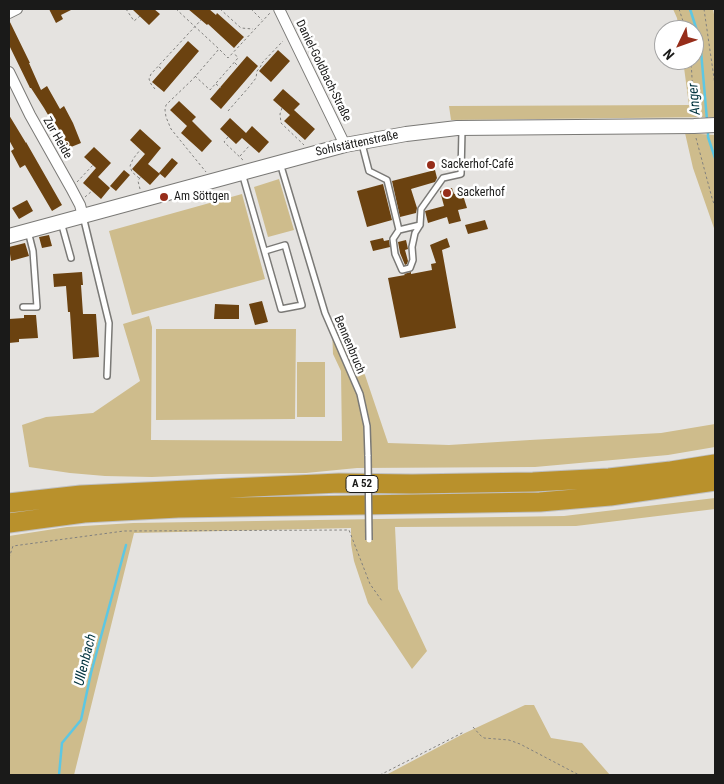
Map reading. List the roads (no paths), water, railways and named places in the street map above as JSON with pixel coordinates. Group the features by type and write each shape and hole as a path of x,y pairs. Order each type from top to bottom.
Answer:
{"highway":[{"name":"A 52","path":"9,503 81,495 330,484 533,482 609,478 715,464"},
{"name":"A 52","path":"9,523 84,513 178,508 540,502 610,496 715,481"}],"street":[{"path":"9,13 17,9"},
{"name":"Daniel-Goldbach-Straße","path":"275,10 290,33 345,145"},
{"name":"Zur Heide","path":"9,72 30,115 71,188 83,216"},
{"name":"Sohlstättenstraße","path":"9,236 345,145 406,134 462,128 715,125"}],"lane":[{"path":"420,225 399,230 393,239 395,254 402,270 410,268 413,260 414,233 420,225 421,209 444,178 460,174 462,128"},
{"path":"362,141 368,171 387,180 399,230"},
{"name":"Bennenbruch","path":"280,162 325,313 360,394 367,426 369,540"},
{"path":"248,171 265,251 281,308 302,305 285,245 265,251"},
{"path":"83,216 109,323 106,376"},
{"path":"61,222 71,258"},
{"path":"24,307 37,307 33,251 28,231"}],"waterway":[{"name":"Anger","path":"690,9 700,40 707,120"},
{"name":"Anger","path":"708,131 708,137 715,158"},
{"name":"Ullenbach","path":"59,775 62,743 81,720 91,673 126,545"}],"place":[{"name":"Sackerhof-Café","path":"431,165"},
{"name":"Sackerhof","path":"447,193"},
{"name":"Am Söttgen","path":"164,197"}]}
